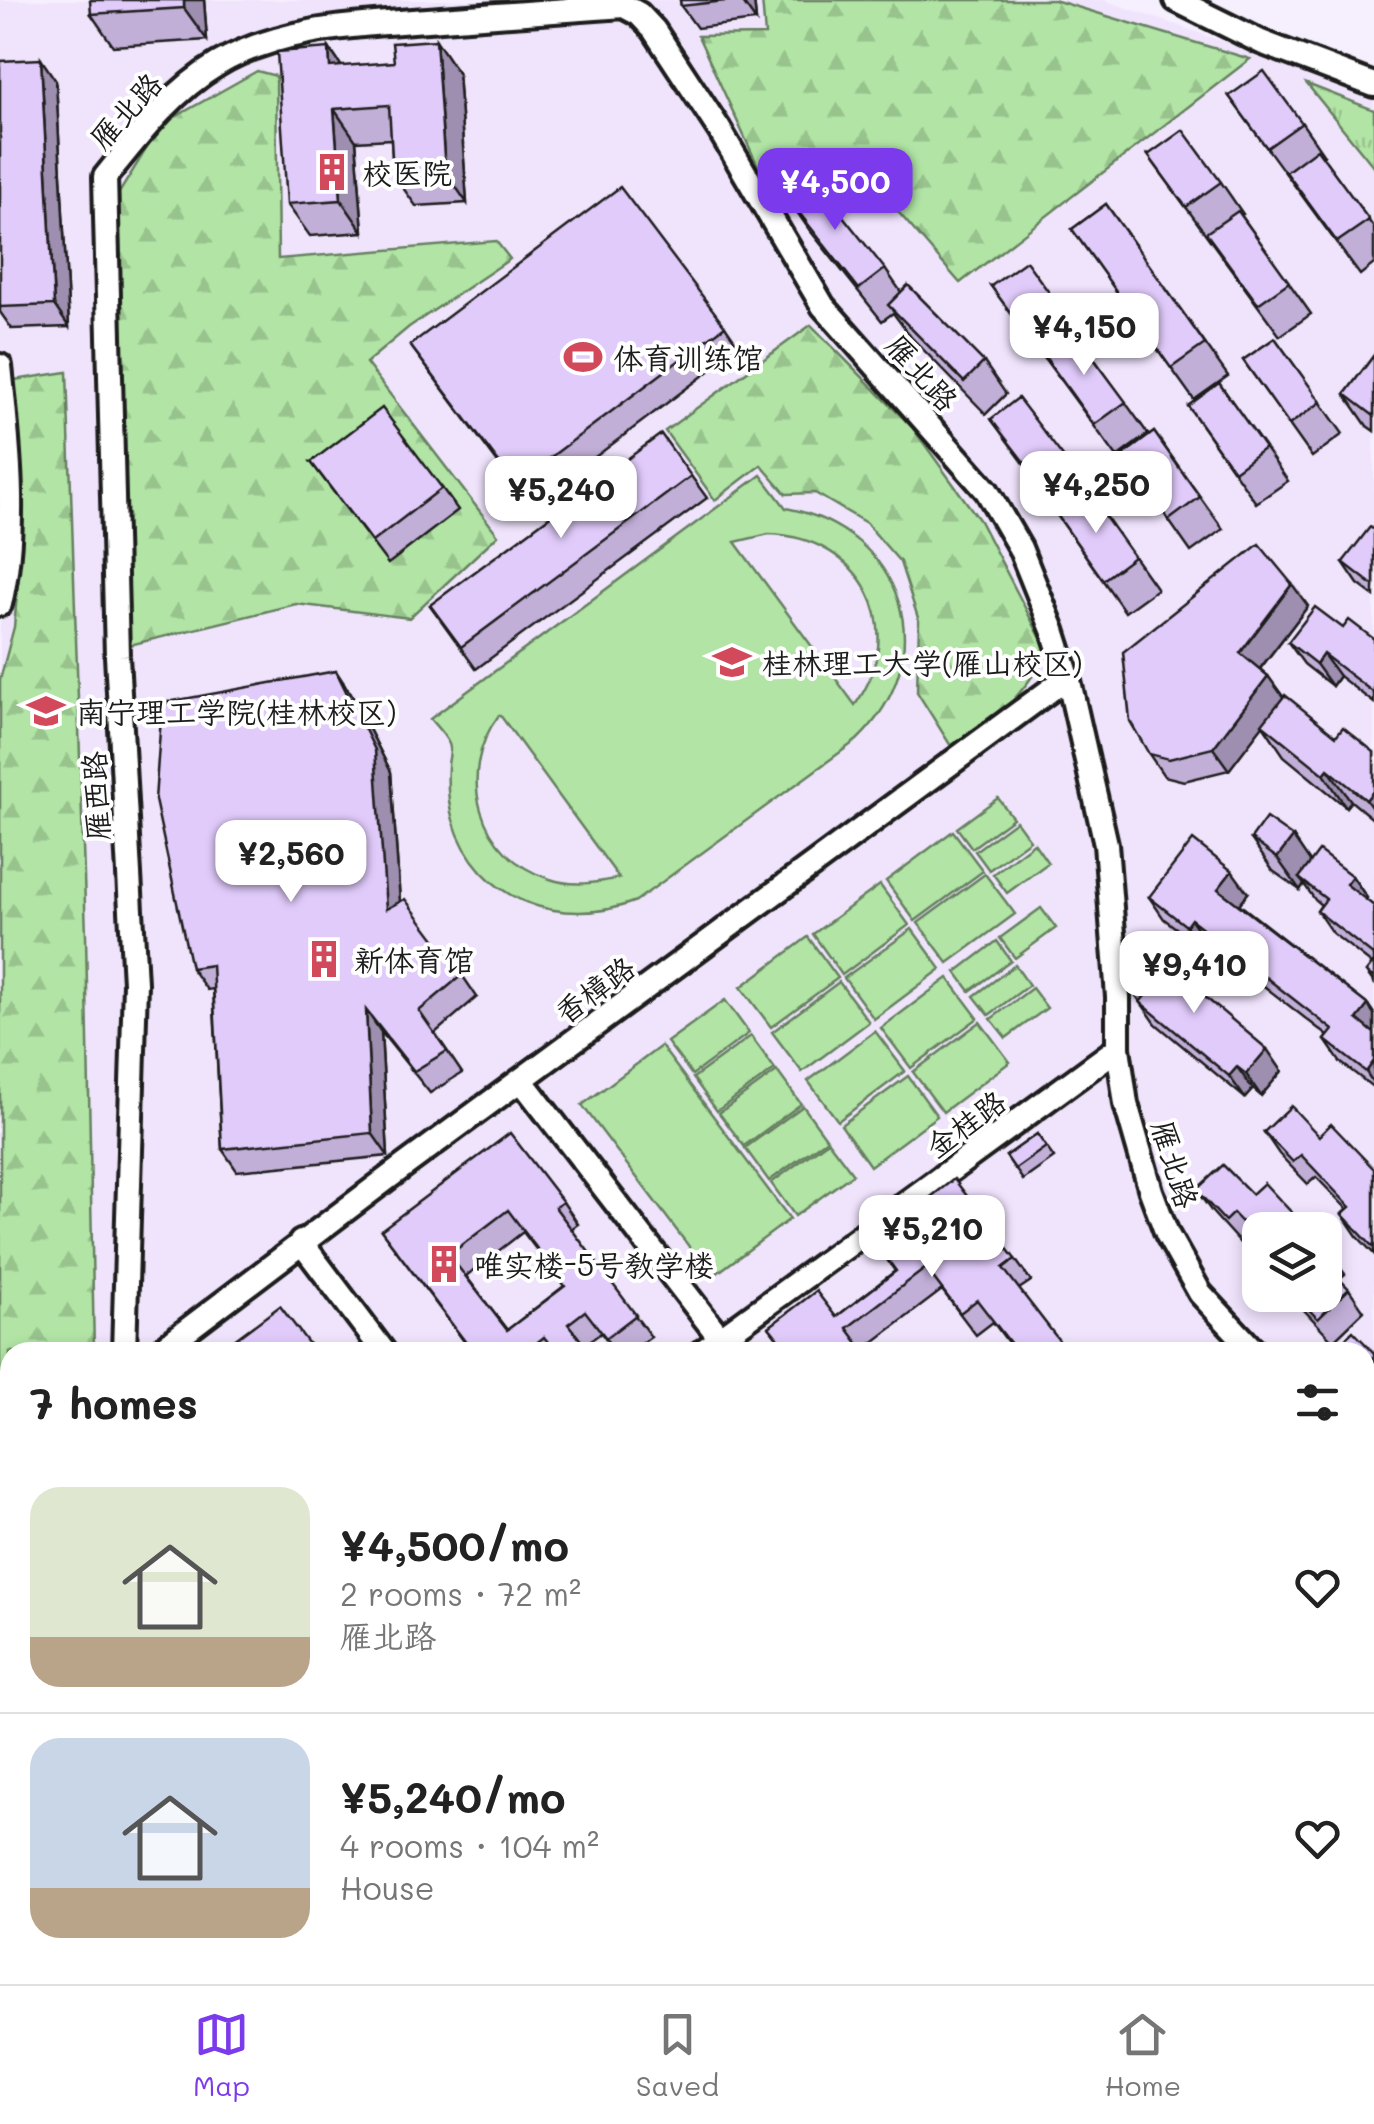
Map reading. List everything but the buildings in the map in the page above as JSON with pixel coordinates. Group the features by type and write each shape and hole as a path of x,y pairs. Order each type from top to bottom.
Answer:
{"street":[{"path":"1176,0 1260,42 1374,84"},
{"name":"雁北路","path":"105,177 158,113 190,84 259,44 380,23 631,8 654,30 823,306 894,383 999,509 1032,576 1068,678 1106,844 1118,1048 1126,1104 1167,1234 1200,1293 1238,1342"},
{"name":"雁西路","path":"105,177 117,656 135,983 124,1342"},
{"path":"0,366 7,436 8,511 8,558 0,604"},
{"name":"香樟路","path":"171,1342 301,1242 1068,678"},
{"name":"金桂路","path":"726,1342 1118,1048"},
{"path":"521,1080 714,1342"},
{"path":"301,1242 376,1342"}],"shaded area":[{"name":"桂林理工大学(雁山校区)","path":"0,0 1104,0 1374,94 1374,1342 0,1342"}],"green space":[{"path":"762,0 1054,0 1250,59 960,283 845,151 775,203 698,36 765,35"},
{"path":"257,71 276,76 278,259 496,241 510,259 409,327 366,363 498,535 409,618 296,604 126,646 119,193 161,125"},
{"path":"1307,84 1374,110 1374,167"},
{"path":"811,325 912,427 980,521 1048,652 1007,708 954,751 917,692 919,621 900,562 866,523 815,493 786,494 761,465 715,500 665,431"},
{"path":"67,372 86,935 94,1342 0,1342 0,680 14,627 22,539 14,380"},
{"path":"761,475 786,508 826,521 859,542 883,569 898,601 904,636 899,672 884,707 857,740 636,901 608,909 552,910 502,889 481,871 453,820 448,787 450,746 430,719","holes":["769,534 801,539 829,551 851,569 867,592 877,618 878,646 871,676 855,705 735,542","500,715 619,878 576,884 550,879 525,868 505,852 491,833 481,810 478,762"]},
{"path":"998,798 1013,818 972,848 957,828"},
{"path":"1016,821 1030,840 989,870 975,851"},
{"path":"953,831 983,871 915,921 886,881"},
{"path":"1034,843 1048,863 1007,893 993,874"},
{"path":"985,874 1015,914 948,963 918,923"},
{"path":"880,885 909,925 842,975 813,934"},
{"path":"1041,908 1056,928 1015,958 1000,938"},
{"path":"912,929 941,969 874,1019 844,978"},
{"path":"808,937 838,978 771,1027 741,987"},
{"path":"997,941 1011,961 970,991 956,972"},
{"path":"1015,965 1029,985 989,1015 974,996"},
{"path":"948,978 978,1018 911,1068 881,1028"},
{"path":"839,982 869,1022 802,1072 772,1032"},
{"path":"1032,988 1047,1008 1006,1038 991,1019"},
{"path":"725,1000 749,1033 692,1075 667,1042"},
{"path":"980,1022 1010,1062 943,1112 913,1072"},
{"path":"875,1031 905,1071 838,1121 808,1081"},
{"path":"751,1036 775,1069 717,1111 693,1078"},
{"path":"661,1046 790,1219 712,1277 582,1105"},
{"path":"777,1071 801,1104 744,1146 719,1113"},
{"path":"908,1076 937,1116 870,1166 841,1125"},
{"path":"803,1106 827,1139 769,1181 745,1148"},
{"path":"828,1141 853,1174 795,1216 771,1183"}],"place":[{"name":"校医院","path":"332,172"},
{"name":"体育训练馆","path":"583,357"},
{"name":"桂林理工大学(雁山校区)","path":"732,662"},
{"name":"南宁理工学院(桂林校区)","path":"46,711"},
{"name":"新体育馆","path":"324,959"},
{"name":"唯实楼-5号教学楼","path":"444,1264"}]}
